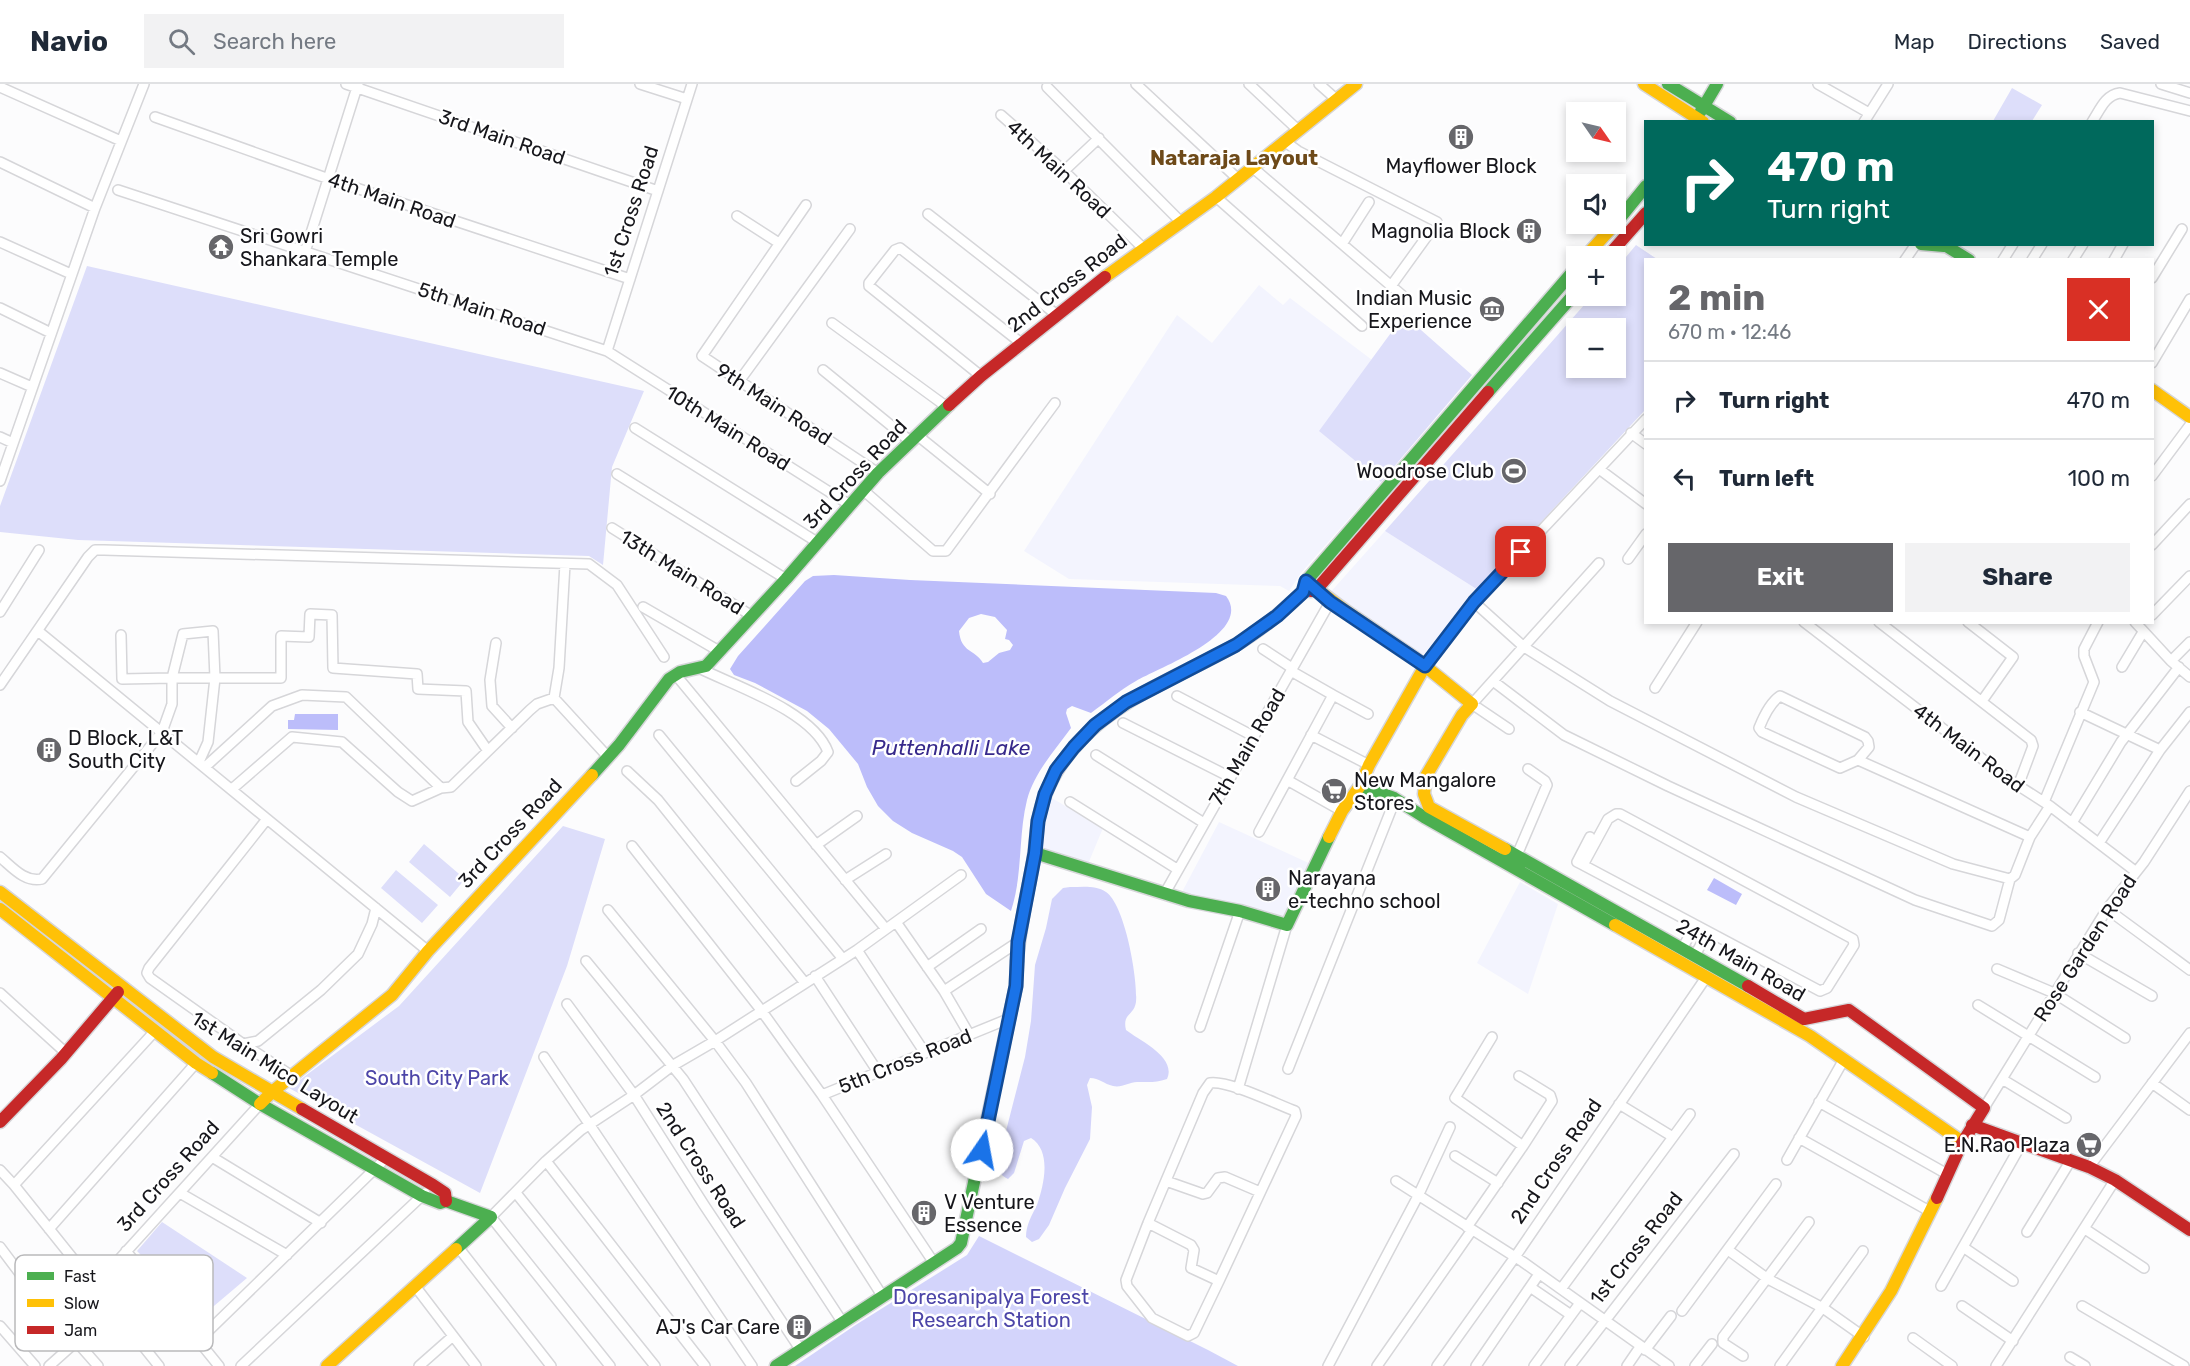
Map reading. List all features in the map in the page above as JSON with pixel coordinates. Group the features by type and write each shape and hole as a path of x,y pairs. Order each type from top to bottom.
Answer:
{"street":[{"path":"0,482 71,274 144,84"},
{"name":"3rd Main Road","path":"346,84 358,86 658,191"},
{"path":"640,84 687,99"},
{"name":"1st Cross Road","path":"607,351 692,84"},
{"path":"1136,84 1238,179"},
{"path":"1249,84 1298,130"},
{"path":"1319,84 1337,100"},
{"name":"2nd Cross Road","path":"947,406 1021,343 1143,248 1238,179 1356,84"},
{"path":"1644,84 1699,117 1722,120"},
{"path":"1668,84 1699,117"},
{"path":"1699,117 1717,84"},
{"path":"1818,84 1867,117 1888,84"},
{"path":"2161,84 2190,93"},
{"path":"305,252 358,86"},
{"path":"0,87 121,141"},
{"path":"1047,87 1180,221"},
{"path":"2093,120 2106,99 2120,93 2190,111"},
{"name":"4th Main Road","path":"1001,115 1065,171 1143,248"},
{"name":"4th Main Road","path":"155,117 329,179 630,279"},
{"path":"1065,171 1099,138"},
{"path":"1284,141 1298,151 1437,222"},
{"path":"0,162 95,208"},
{"path":"1252,167 1404,296"},
{"path":"1626,210 1644,188"},
{"name":"5th Main Road","path":"118,190 607,351"},
{"path":"1216,196 1362,326"},
{"path":"1342,244 1368,202"},
{"name":"9th Main Road","path":"806,205 702,356 878,473"},
{"path":"928,214 1057,315"},
{"path":"1617,246 1644,215"},
{"path":"737,216 779,243"},
{"path":"740,380 850,229"},
{"path":"2154,275 2182,229"},
{"path":"1391,286 1430,232"},
{"path":"1595,246 1605,234"},
{"path":"0,242 71,274"},
{"path":"1946,246 1966,258"},
{"path":"981,376 869,286 895,250 900,248 1021,343"},
{"path":"1308,588 1566,280"},
{"path":"2154,360 2190,299"},
{"path":"776,1366 957,1248 965,1231 1016,986 1018,942 1035,853 1038,821 1045,794 1056,770 1095,725 1126,702 1236,645 1277,616 1308,588 1566,303"},
{"path":"0,308 51,333"},
{"path":"832,323 947,406"},
{"name":"10th Main Road","path":"607,351 850,505"},
{"path":"823,370 990,494"},
{"path":"0,373 32,387"},
{"path":"2154,391 2190,417"},
{"path":"863,490 933,551 940,553 946,551 1055,403"},
{"name":"3rd Cross Road","path":"701,669 786,579 878,473 947,406"},
{"path":"1238,1089 1287,925 1342,811 1360,786 1369,765 1425,666 1474,602 1644,421"},
{"path":"2154,473 2190,425"},
{"path":"635,428 817,542"},
{"path":"1631,433 1644,443"},
{"path":"0,437 13,443"},
{"path":"1599,469 1644,503"},
{"path":"617,474 786,579"},
{"path":"2154,543 2190,504"},
{"name":"13th Main Road","path":"612,528 752,616"},
{"path":"1628,559 1644,537"},
{"path":"0,612 39,550"},
{"path":"0,685 95,550 589,564 617,585 664,657"},
{"path":"1423,811 1426,776 1462,715 1599,563"},
{"path":"554,698 559,668 565,564"},
{"path":"2154,613 2190,576"},
{"path":"1308,588 1425,666 1456,694 1509,729"},
{"name":"7th Main Road","path":"1165,892 1330,602"},
{"path":"1474,602 1524,646 1610,701 1796,797 1953,864 2010,879"},
{"path":"644,607 719,651"},
{"path":"121,635 122,679 281,678 281,636 309,637 310,614 332,615 333,668 417,674 418,688 466,691 468,722 488,751"},
{"path":"1655,688 1696,624"},
{"name":"4th Main Road","path":"1807,624 2018,786 2047,804 2135,871"},
{"path":"1882,624 2028,736 2033,746 2018,786"},
{"path":"1971,624 2013,657 1982,701"},
{"path":"1493,681 1564,735 1668,786 1915,900 1992,926 1999,920 2010,879 2015,875 2030,837 2047,804 2080,712 2094,682 2084,656 2084,649 2097,624"},
{"path":"2122,667 2141,626 2175,664 2190,677"},
{"path":"38,631 428,951"},
{"path":"0,857 26,878 34,881 42,879 162,732 172,705 172,678 183,634 213,631 215,678 208,742 202,765"},
{"path":"2072,823 2127,734 2190,642"},
{"path":"496,644 490,680 492,706 512,728"},
{"path":"1263,649 1333,695 1368,714"},
{"path":"796,781 821,761 828,752 814,730 788,711 701,669 675,674 886,929"},
{"name":"3rd Cross Road","path":"122,1255 272,1092 385,1002 428,951 608,757 663,684 675,674"},
{"path":"202,765 272,706 302,695 346,697 441,788"},
{"path":"1259,832 1333,695"},
{"path":"1178,696 1253,736"},
{"path":"1858,760 1869,747 1865,737 1780,696 1776,698 1759,728 1762,732 1840,768 1858,760 1996,824 2030,837"},
{"path":"232,789 291,736 342,742 398,792 412,801 441,788 451,787 537,704 554,698"},
{"path":"554,698 608,757"},
{"path":"2080,712 2160,750"},
{"path":"2100,843 2160,750 2190,712"},
{"path":"1123,723 1230,777"},
{"path":"659,735 843,959"},
{"path":"1311,735 1369,765"},
{"path":"1096,755 1204,823"},
{"path":"1517,855 1547,785 1528,769"},
{"path":"627,771 658,800 805,983"},
{"path":"1287,780 1342,811"},
{"name":"24th Main Road","path":"1360,786 1375,790 1423,811 1517,855 1683,947 1804,1019 1835,1010 1849,1010 1984,1108"},
{"name":"Rose Garden Road","path":"1984,1108 2078,953 2107,909 2186,805 2190,791"},
{"path":"1288,1069 1395,800"},
{"path":"1070,802 1177,869"},
{"name":"24th Main Road","path":"1423,811 1810,1036 1961,1142"},
{"path":"1583,865 1608,819 1611,815 1620,814 1855,942 1827,988 1820,991 1577,862 1590,837"},
{"path":"816,845 857,816"},
{"path":"267,819 148,968 147,973 150,978 292,1076"},
{"path":"632,846 761,1010 822,1095"},
{"path":"1035,853 1189,901 1239,911 1287,925"},
{"path":"845,880 886,854"},
{"path":"327,1366 491,1217 546,1161 591,1124 672,1066 857,950 961,876"},
{"name":"1st Main Mico Layout","path":"0,892 118,993 155,1031 196,1063 260,1104 422,1196 440,1203 446,1201 491,1217"},
{"path":"243,1044 258,1041 321,990 358,954 372,924 376,908"},
{"name":"1st Main Mico Layout","path":"0,909 213,1057 433,1185 445,1193 446,1201"},
{"path":"2107,909 2190,970"},
{"path":"608,910 715,1041 778,1133 883,1296"},
{"path":"1200,1027 1239,911"},
{"path":"896,922 944,991 969,1034"},
{"path":"1683,947 1695,926"},
{"path":"927,967 981,929"},
{"path":"1695,954 1708,932"},
{"path":"944,991 1018,942"},
{"path":"857,950 925,1053"},
{"path":"2078,953 2152,996"},
{"path":"586,961 689,1089 843,1323"},
{"path":"1997,969 2054,993 2125,1038"},
{"path":"815,976 878,1072"},
{"name":"2nd Cross Road","path":"1437,1366 1515,1257 1707,976"},
{"path":"0,993 66,1053"},
{"path":"1,1119 66,1053 118,993"},
{"name":"2nd Cross Road","path":"567,1004 634,1095 800,1349"},
{"path":"1978,1005 2095,1077"},
{"name":"5th Cross Road","path":"934,1263 822,1095 1008,1018"},
{"path":"14,1185 155,1031"},
{"path":"2089,1167 2190,1033"},
{"path":"1492,1037 1455,1098 1523,1146"},
{"path":"544,1057 752,1366"},
{"path":"1787,1160 1843,1061"},
{"path":"50,1229 196,1063"},
{"path":"1377,1366 1552,1101 1550,1095 1519,1076"},
{"path":"2002,1079 2066,1118"},
{"path":"1216,1082 1238,1089 1295,1111 1297,1114 1219,1281 1192,1335 1188,1336 1152,1318 1126,1286 1126,1280 1166,1181 1203,1092 1210,1083 1216,1082"},
{"path":"2152,1083 2190,1110"},
{"path":"1820,1102 1947,1174"},
{"path":"1618,1104 1673,1137"},
{"path":"1842,1366 1864,1337 1899,1276 1931,1212 1961,1142 1984,1108"},
{"path":"1561,1289 1690,1114"},
{"path":"1972,1125 2089,1167 2115,1180 2190,1229"},
{"path":"1328,1366 1418,1196 1450,1127"},
{"path":"1799,1138 1931,1212"},
{"path":"1941,1286 2022,1143"},
{"name":"1st Cross Road","path":"1570,1366 1734,1154"},
{"path":"1455,1156 1498,1183"},
{"path":"212,1157 321,1223"},
{"path":"213,1327 386,1158"},
{"path":"2027,1232 2071,1160"},
{"path":"546,1161 705,1366"},
{"path":"0,1170 71,1255"},
{"path":"1166,1181 1203,1194 1207,1193 1218,1178 1225,1177 1260,1192"},
{"path":"1996,1366 2115,1180"},
{"path":"1396,1181 1515,1257 1669,1366"},
{"path":"1682,1311 1776,1184"},
{"path":"242,1366 433,1185"},
{"path":"180,1193 287,1256"},
{"path":"516,1193 656,1366"},
{"path":"491,1217 610,1366"},
{"path":"1743,1356 1722,1341 1809,1221"},
{"path":"1148,1223 1191,1245 1194,1250 1191,1268 1219,1281"},
{"path":"2085,1229 2144,1268"},
{"path":"0,1247 15,1267"},
{"path":"458,1247 551,1366"},
{"path":"1962,1247 2013,1281"},
{"path":"1728,1250 1768,1279 1823,1308 1864,1337"},
{"path":"126,1251 129,1255"},
{"path":"1779,1366 1863,1251"},
{"path":"1476,1366 1539,1274"},
{"path":"415,1286 476,1366"},
{"path":"1530,1287 1571,1315"},
{"path":"1534,1366 1580,1303"},
{"path":"1962,1306 2013,1341"},
{"path":"2082,1306 2184,1366"},
{"path":"1627,1366 1671,1316"},
{"path":"0,1326 15,1343"},
{"path":"419,1366 453,1336"},
{"path":"1912,1338 1952,1366"},
{"path":"1695,1366 1712,1344"},
{"path":"22,1351 35,1366"},
{"path":"49,1366 66,1351"},
{"path":"85,1351 98,1366"},
{"path":"147,1351 159,1366"},
{"path":"206,1351 219,1366"},
{"path":"2070,1357 2085,1366"}],"shaded area":[{"path":"1259,285 1283,305 1290,298 1372,360 1320,431 1381,482 1301,573 1289,591 1280,586 1069,579 1024,551 1177,315 1212,343"},
{"path":"1385,531 1478,590 1423,655 1328,595"},
{"path":"1050,797 1103,828 1088,864 1038,848"},
{"path":"1219,822 1313,865 1288,914 1279,917 1182,892"},
{"path":"1520,882 1558,904 1528,994 1477,963"}],"green space":[{"path":"2012,88 2042,105 2033,120 1994,120"},
{"name":"Woodrose Club","path":"1636,245 1656,258 1644,258 1644,411 1478,590 1385,531 1566,326 1566,378 1626,378 1626,318 1573,318 1583,306 1626,306 1626,257"},
{"path":"87,266 644,391 612,467 603,565 589,556 78,540 0,532 0,506"},
{"path":"1404,315 1472,375 1381,482 1319,431"},
{"name":"South City Park","path":"563,826 605,839 567,966 480,1193 289,1088 399,1006"},
{"path":"424,844 465,879 450,897 409,862"},
{"path":"396,870 438,905 422,923 381,888"},
{"path":"1063,888 1098,888 1106,892 1119,911 1129,943 1136,991 1135,1007 1127,1017 1126,1030 1156,1050 1167,1064 1169,1071 1167,1079 1119,1086 1090,1078 1087,1085 1092,1107 1090,1139 1049,1225 1039,1239 1032,1242 1026,1237 1026,1233 1044,1178 1042,1151 1031,1138 1024,1141 1014,1173 1008,1179 1000,1172 998,1162 1025,1057 1031,1021 1035,965 1052,899"},
{"path":"162,1222 212,1255 141,1255 137,1251"},
{"name":"Doresanipalya Forest Research Station","path":"979,1236 1238,1366 795,1366 967,1255"},
{"path":"213,1256 247,1278 213,1307"}],"water":[{"name":"Puttenhalli Lake","path":"834,575 1216,593 1226,596 1231,610 1227,623 1216,635 1183,658 1130,685 1091,713 1072,706 1067,709 1066,713 1071,728 1040,771 1027,800 1017,884 1011,911 986,894 962,857 912,833 893,821 878,806 858,764 829,729 807,711 755,683 734,675 730,669 738,656 805,581 813,576","holes":["981,614 995,617 1007,630 1005,639 1013,645 1010,650 999,653 988,662 983,663 965,647 959,631 969,618"]},
{"path":"295,714 338,714 338,730 288,729 288,720 294,720"},
{"path":"1714,878 1742,894 1736,905 1707,890"}],"traffic: fast":[{"path":"1668,84 1727,120"},
{"path":"1701,111 1717,84"},
{"path":"1626,211 1644,188"},
{"path":"1946,246 1966,258"},
{"path":"1304,589 1308,579 1566,280"},
{"path":"1488,392 1566,303"},
{"path":"592,775 619,745 669,679 680,672 706,666 786,579 878,473 949,405"},
{"path":"1080,741 1114,711 1133,699 1234,646 1252,634 1303,592"},
{"path":"1360,786 1394,798 1615,925"},
{"path":"1035,853 1189,901 1240,911 1287,925 1329,837"},
{"path":"1505,849 1748,986"},
{"path":"776,1366 957,1248 961,1243 1016,986 1017,961"},
{"path":"212,1073 260,1104 422,1196 440,1203 446,1201 491,1217 456,1249"}],"traffic: slow":[{"path":"1105,277 1216,197 1356,84"},
{"path":"1644,84 1700,120"},
{"path":"1595,246 1606,234"},
{"path":"2154,391 2190,417"},
{"path":"1306,581 1415,658 1472,704 1462,715 1426,776 1424,794 1429,807 1505,849"},
{"path":"1329,837 1342,811 1360,786 1369,765 1425,666"},
{"path":"260,1104 392,995 428,951 592,775"},
{"path":"0,892 213,1057 302,1109"},
{"path":"0,909 196,1063 212,1073"},
{"path":"1615,925 1810,1036 1961,1141"},
{"path":"1842,1366 1891,1291 1937,1198"},
{"path":"327,1366 456,1249"}],"traffic: jam":[{"path":"1617,246 1644,215"},
{"path":"949,405 981,376 1105,277"},
{"path":"1311,591 1316,590 1488,392"},
{"path":"1017,961 1040,811 1053,778 1080,741"},
{"path":"1748,986 1804,1019 1849,1010 1984,1108 1961,1145 1937,1198"},
{"path":"0,1122 61,1059 118,992"},
{"path":"302,1109 433,1185 445,1193 446,1201"},
{"path":"1972,1125 2089,1167 2115,1180 2190,1230"}],"place":[{"name":"Mayflower Block","path":"1461,137"},
{"name":"Magnolia Block","path":"1529,231"},
{"name":"Sri Gowri Shankara Temple","path":"221,247"},
{"name":"Indian Music Experience","path":"1492,309"},
{"name":"Woodrose Club","path":"1514,471"},
{"name":"D Block, L&T South City","path":"49,750"},
{"name":"New Mangalore Stores","path":"1334,791"},
{"name":"Narayana e-techno school","path":"1268,889"},
{"name":"E.N.Rao Plaza","path":"2089,1145"},
{"name":"V Venture Essence","path":"924,1213"},
{"name":"AJ's Car Care","path":"799,1327"}],"district":[{"name":"Nataraja Layout","path":"1234,158"}],"route":[{"path":"982,1150 1016,986 1018,942 1035,853 1038,821 1045,794 1056,770 1074,747 1095,725 1126,702 1214,658 1277,616 1303,592 1306,581 1330,602 1425,666 1474,602 1521,552"}]}
